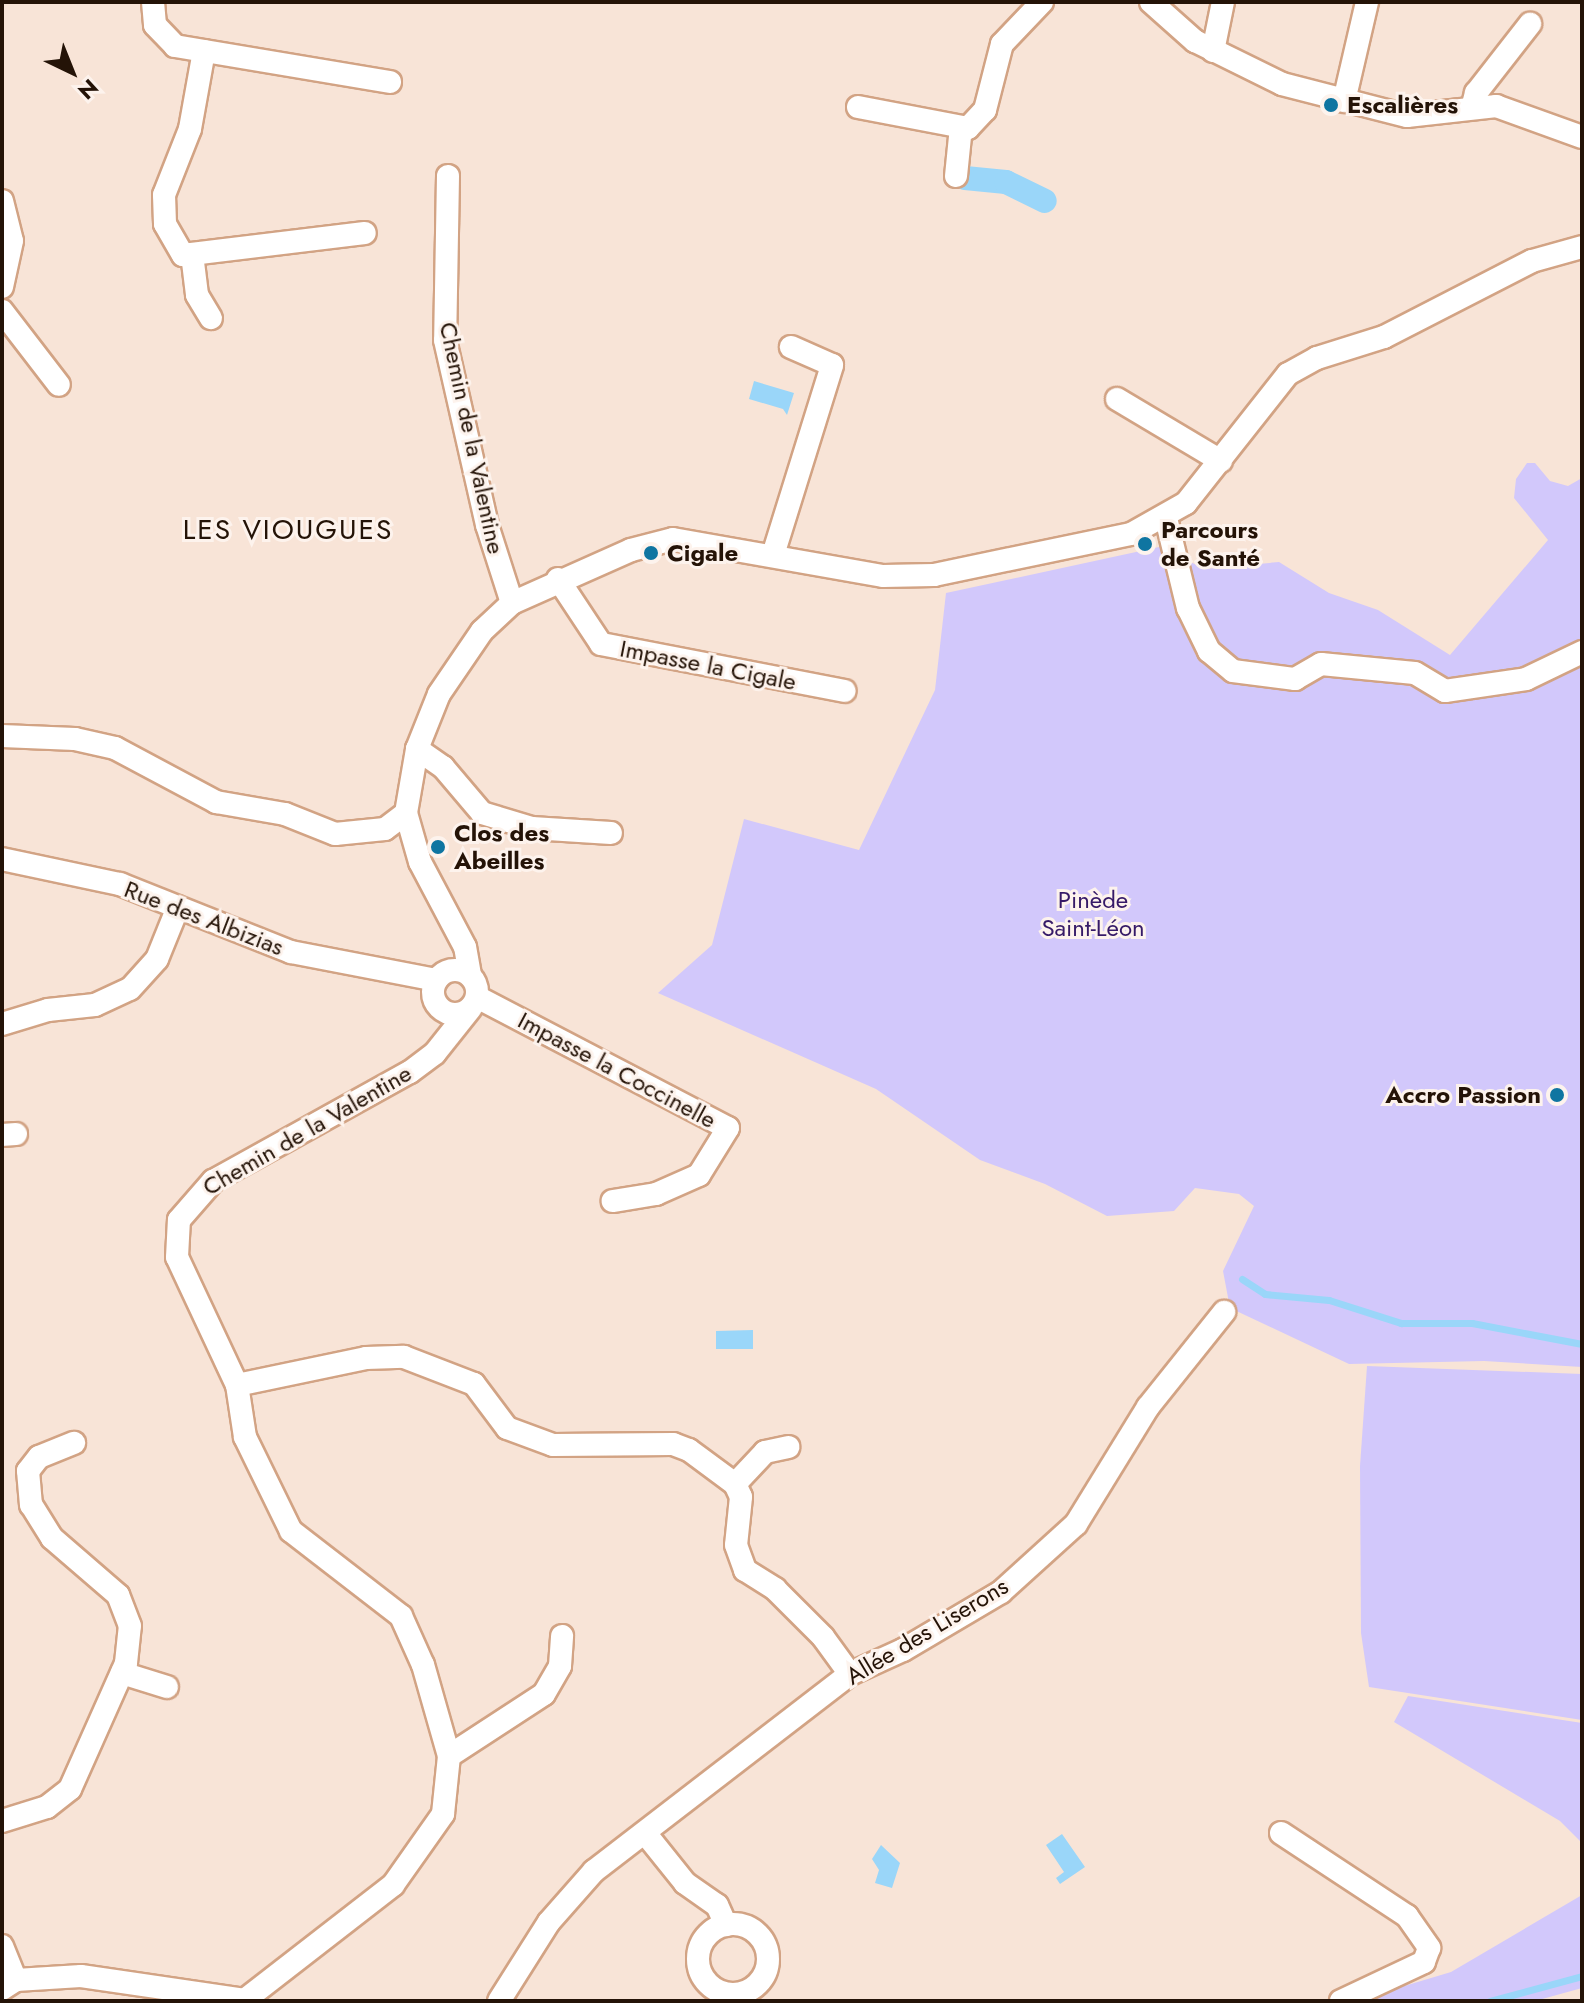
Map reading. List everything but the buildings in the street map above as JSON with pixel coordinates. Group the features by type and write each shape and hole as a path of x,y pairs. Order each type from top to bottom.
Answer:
{"street":[{"path":"153,2 155,25 175,46 390,82"},
{"path":"858,107 961,127 985,110 995,57 1042,2"},
{"path":"1151,2 1213,51 1282,84 1407,116 1496,106 1532,115 1582,137"},
{"path":"1213,51 1223,2"},
{"path":"1344,101 1367,2"},
{"path":"1472,108 1476,93 1530,24"},
{"path":"204,51 190,129 164,195 165,224 183,255 365,233"},
{"path":"956,176 961,127"},
{"name":"Chemin de la Valentine","path":"448,176 445,340 487,525 512,603"},
{"path":"2,201 12,241 2,287"},
{"path":"407,974 442,1011 459,1015 473,1004 465,947 420,862 406,813 417,749 439,694 482,631 512,603 558,579 652,542 673,539 883,576 934,575 1131,534 1166,518 1221,461 1288,374 1317,358 1384,337 1532,261 1582,247"},
{"path":"192,254 197,295 211,318"},
{"path":"2,311 59,385"},
{"path":"773,555 832,365 791,347"},
{"path":"1117,399 1221,461"},
{"path":"1166,518 1188,608 1209,651 1233,671 1295,679 1321,664 1415,673 1445,691 1526,679 1582,652"},
{"name":"Impasse la Cigale","path":"558,579 601,644 844,691"},
{"path":"2,736 75,739 115,748 216,802 285,814 335,834 385,829 406,813"},
{"path":"417,749 443,767 482,813 532,828 611,833"},
{"name":"Rue des Albizias","path":"2,859 120,884 291,952 407,974 441,976"},
{"path":"2,1024 48,1010 95,1005 130,989 157,959 178,907"},
{"path":"442,1011 432,993 441,976 451,920"},
{"path":"441,976 470,975"},
{"name":"Chemin de la Valentine","path":"237,1385 177,1257 179,1220 197,1194 435,1053 473,1004"},
{"name":"Impasse la Coccinelle","path":"473,1004 505,1012 728,1128 699,1175 656,1194 613,1201"},
{"name":"Chemin de la Valentine","path":"435,1053 442,1011"},
{"name":"Allée des Liserons","path":"499,2001 549,1922 594,1871 850,1674 903,1650 1001,1592 1076,1524 1148,1407 1224,1312"},
{"path":"2,1946 9,1984 81,1976 185,1996 250,2000 393,1885 443,1814 449,1756 423,1665 401,1616 291,1531 245,1437 237,1385 366,1358 404,1357 474,1384 507,1428 553,1445 673,1444 735,1484 741,1497 736,1545 745,1570 775,1589 814,1627 850,1674"},
{"path":"2,1821 47,1807 70,1789 122,1673 130,1626 118,1595 52,1538 31,1505 28,1471 39,1457 74,1443"},
{"path":"735,1484 765,1452 788,1447"},
{"path":"449,1756 544,1694 560,1666 562,1636"},
{"path":"122,1673 167,1687"},
{"path":"645,1833 685,1883 717,1905 726,1925"},
{"path":"1281,1833 1407,1916 1429,1948 1424,1962 1341,2001"}],"green space":[{"name":"Pinède Saint-Léon","path":"1527,463 1535,463 1550,481 1568,486 1582,478 1582,1367 1484,1361 1349,1364 1230,1308 1223,1271 1254,1206 1239,1194 1195,1188 1174,1211 1107,1216 1045,1184 980,1160 876,1089 658,993 712,945 744,819 859,850 935,690 946,593 1159,547 1205,569 1279,562 1329,593 1378,610 1450,655 1548,540 1514,498 1516,479"},
{"path":"1367,1366 1582,1374 1582,1720 1369,1687 1361,1633 1360,1466"},
{"path":"1408,1696 1582,1723 1582,1843 1560,1821 1394,1722"},
{"path":"1582,1895 1582,1988 1535,2001 1361,1999 1451,1972"}],"water":[{"path":"754,381 794,393 787,415 783,409 749,399"},
{"path":"753,1330 753,1349 716,1349 716,1331"},
{"path":"1062,1834 1085,1867 1060,1884 1056,1878 1064,1872 1046,1845"},
{"path":"881,1845 900,1863 892,1888 875,1883 879,1870 872,1859"}],"waterway":[{"path":"965,178 1006,182 1045,201"},
{"path":"1242,1279 1265,1294 1329,1300 1401,1323 1472,1323 1582,1344"},
{"path":"1490,2001 1582,1976"}],"place":[{"name":"Escalières","path":"1331,105"},
{"name":"Parcours de Santé","path":"1145,544"},
{"name":"Cigale","path":"651,553"},
{"name":"Clos des Abeilles","path":"438,847"},
{"name":"Accro Passion","path":"1557,1095"}],"district":[{"name":"LES VIOUGUES","path":"288,530"}]}
